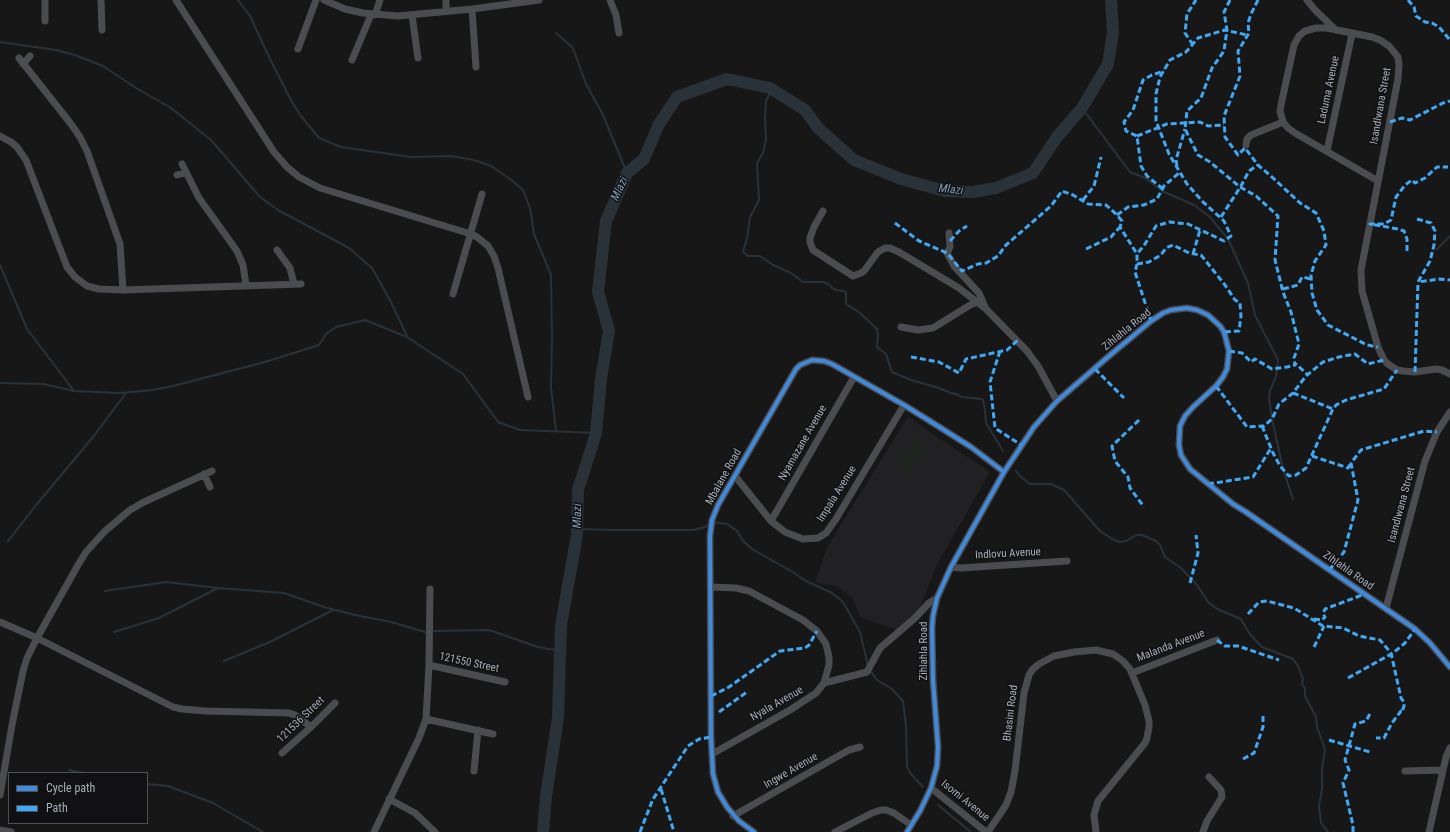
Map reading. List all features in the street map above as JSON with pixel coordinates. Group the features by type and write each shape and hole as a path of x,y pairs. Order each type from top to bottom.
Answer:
{"street":[{"path":"45,0 45,21"},
{"path":"101,0 102,30"},
{"path":"176,0 274,152 287,167 299,177 320,188 471,234 488,246 496,261 528,397"},
{"path":"298,49 316,0"},
{"path":"324,0 345,9 373,15 398,16 472,9 509,2 538,0"},
{"path":"352,60 380,0"},
{"path":"446,0 446,11"},
{"path":"610,0 616,15 619,33"},
{"path":"1307,0 1336,30"},
{"path":"472,9 476,67"},
{"path":"412,15 418,58"},
{"name":"Isandlwana Street","path":"1283,122 1280,111 1285,81 1296,40 1301,33 1322,28 1372,37 1384,42 1396,53 1399,64 1398,79 1360,277 1362,291 1380,354 1384,360 1397,370 1409,372 1442,370 1450,374"},
{"name":"Laduma Avenue","path":"1327,151 1352,34"},
{"path":"30,56 21,61 71,124 87,151 120,244 123,290"},
{"path":"1246,145 1247,139 1251,134 1283,122 1295,133 1378,181"},
{"path":"0,136 17,147 26,160 70,272 78,280 92,288 123,290 297,284 290,268 276,250"},
{"path":"182,164 204,207 240,256 246,285"},
{"path":"177,175 186,172"},
{"path":"453,294 482,194"},
{"path":"823,211 812,233 810,242 811,247 818,254 853,276 861,274 878,252 885,248 890,248 959,288 986,309 1018,340 1033,358 1057,401"},
{"path":"949,233 950,247 947,252 954,266 979,293 986,309"},
{"path":"901,327 918,330 933,328 970,305 978,302"},
{"name":"Zihlahla Road","path":"909,829 931,788 938,755 933,680 932,628 937,598 951,567 1004,472 1026,436 1057,401 1151,321 1163,313 1171,310 1188,308 1197,310 1215,320 1224,332 1229,351 1227,369 1223,376 1216,386 1193,406 1185,416 1180,426 1179,445 1185,463 1197,476 1233,504 1386,608 1423,636 1450,667"},
{"name":"Mbalane Road","path":"754,832 744,826 734,816 723,801 716,787 713,774 709,544 712,520 718,505 796,369 812,360 824,361 904,405 964,443 1004,472"},
{"name":"Nyamazane Avenue","path":"771,521 854,377"},
{"name":"Impala Avenue","path":"735,476 771,521 785,532 803,539 818,538 826,533 836,519 904,405"},
{"name":"Isandlwana Street","path":"1386,608 1425,461 1438,432 1450,412"},
{"path":"0,795 23,671 27,658 86,552 104,531 130,510 144,502 212,471"},
{"path":"204,474 210,487"},
{"name":"Indlovu Avenue","path":"951,567 961,568 1067,561"},
{"name":"Nyala Avenue","path":"710,587 736,588 749,591 811,625 822,638 828,651 829,665 824,683 809,699 712,754"},
{"path":"374,832 419,738 426,719 429,665 430,589"},
{"path":"824,683 867,672 880,648 915,618 929,602 937,598"},
{"path":"0,622 37,638 173,707 206,711 289,713 295,715 311,727"},
{"name":"Malanda Avenue","path":"1132,673 1217,640"},
{"name":"Bhasini Road","path":"987,832 1006,805 1011,792 1027,679 1033,669 1045,659 1074,652 1096,650 1113,654 1126,664 1132,673 1149,721 1149,733 1142,746 1098,801 1094,815 1096,832"},
{"name":"121550 Street","path":"429,665 504,682"},
{"name":"121536 Street","path":"282,753 335,703"},
{"path":"426,719 493,734"},
{"path":"474,771 478,730"},
{"name":"Ingwe Avenue","path":"734,816 845,753 860,747"},
{"path":"1429,832 1446,757 1450,748"},
{"path":"1405,771 1443,770"},
{"path":"1202,832 1222,797 1221,790 1209,777"},
{"name":"Isomi Avenue","path":"931,788 987,832"},
{"path":"389,799 415,814 435,832"},
{"path":"835,832 872,812 881,810 894,813 909,829"},
{"path":"0,830 11,832"}],"shaded area":[{"path":"908,417 990,472 938,563 916,616 899,631 860,617 852,597 836,586 818,583 816,580 827,547"},
{"path":"915,438 928,450 908,472 895,461"}],"waterway":[{"path":"238,0 250,16 292,102 301,116 319,138 341,147 411,157 451,156 474,160 491,166 523,190 530,208 534,234 551,275 551,388 556,431"},
{"name":"Mlazi","path":"543,832 546,796 558,718 561,625 577,535 578,490 596,433 601,379 609,331 598,292 606,221 627,173 644,159 659,124 677,97 727,79 770,88 805,110 818,128 854,160 901,179 945,191 973,192 996,188 1033,173 1057,137 1082,108 1108,64 1113,32 1111,0"},
{"path":"556,33 573,48 586,84 603,115 627,173"},
{"path":"0,42 56,50 75,55 103,66 136,88 171,108 211,140 260,197 278,210 349,248 372,268 391,302 407,336"},
{"path":"772,89 766,101 766,140 763,153 757,163 759,200 750,217 747,239 743,252 748,256 760,256 773,265 791,273 803,282 823,282 836,290 844,291 846,293 846,304 860,313 877,329 877,347 886,354 892,372 962,397 983,400 986,423 1003,451"},
{"path":"1082,108 1130,172 1145,178 1162,191 1194,205 1209,216 1228,239 1248,283 1255,315 1278,360 1276,376 1270,391 1269,399 1283,469 1293,499"},
{"path":"1437,249 1450,236"},
{"path":"0,265 27,329 74,391"},
{"path":"0,383 43,384 74,391 119,393 153,390 265,362 319,345 326,334 336,327 365,320 407,337 463,374 498,422 520,430 596,433"},
{"path":"8,541 93,437 126,393"},
{"path":"1016,471 1030,484 1051,484 1064,490 1100,531 1114,540 1120,542 1126,541 1136,535 1142,535 1156,541 1160,545 1165,557 1181,568 1197,585 1208,602 1217,609 1241,619 1249,633 1262,647 1293,659 1298,666 1303,679 1302,684 1305,688 1305,696 1316,717 1317,727 1325,749 1322,769 1322,789 1319,806 1321,823 1328,832"},
{"path":"713,522 727,524 737,531 743,541 752,549 806,581 832,593 843,602 860,632 868,666"},
{"path":"577,529 694,530 705,527 709,524"},
{"path":"105,591 166,582 284,593 324,607 391,622 425,632"},
{"path":"114,632 159,618 218,588"},
{"path":"224,661 272,641 333,610"},
{"path":"434,631 489,630 538,647 560,651"},
{"path":"870,670 877,680 892,689 903,701 906,726 907,767 911,774 923,787"},
{"path":"69,770 79,772"},
{"path":"148,784 168,786 213,803 263,832"},
{"path":"938,805 971,832"}],"marked path":[{"path":"1193,45 1185,33 1187,14 1196,0"},
{"path":"1230,0 1224,12 1227,30 1224,51 1212,68 1201,98 1187,111 1185,129 1198,155 1210,162 1240,187 1256,196 1278,216 1275,260 1299,344 1294,358 1295,365 1296,364 1308,375"},
{"path":"1258,0 1248,23 1249,33 1238,51 1240,76 1224,116 1225,137 1238,155 1245,148 1258,165 1300,203 1316,213 1324,231 1326,245 1315,261 1311,275 1312,293 1317,310 1328,325 1367,345 1378,347"},
{"path":"1408,0 1414,7 1416,16 1425,22 1432,23 1439,27 1450,40"},
{"path":"1151,321 1135,272 1137,254 1156,226 1169,222 1188,224 1224,241 1231,236 1224,221 1202,201 1187,184 1169,154 1156,121 1156,94 1160,77 1170,60 1186,52 1198,38 1225,30 1247,35"},
{"path":"1163,189 1147,176 1141,166 1137,136 1126,131 1124,122 1133,110 1143,80 1164,71"},
{"path":"1390,122 1402,118 1410,120 1450,101"},
{"path":"1137,136 1167,124 1200,122 1208,126 1224,125"},
{"path":"1177,166 1176,160 1185,129"},
{"path":"1083,200 1094,186 1101,157"},
{"path":"1221,217 1249,171 1258,165"},
{"path":"1407,251 1407,239 1404,231 1370,224 1384,224 1391,220 1396,197 1405,185 1412,180 1415,183 1425,178 1437,167 1448,167"},
{"path":"1117,215 1128,207 1144,205 1157,199 1164,186 1180,172"},
{"path":"895,223 919,241 947,253 962,271 978,264 986,263 998,256 1006,245 1051,206 1062,191 1073,195 1088,204 1106,205 1122,221 1120,227 1137,254"},
{"path":"1417,219 1431,223 1435,231 1434,245 1430,261 1418,282 1440,279 1450,280"},
{"path":"950,241 959,231 967,226"},
{"path":"1086,249 1111,237 1120,227"},
{"path":"1193,254 1200,230"},
{"path":"1137,264 1149,262 1161,255 1166,248 1173,245 1189,253 1201,255 1235,300 1240,303 1241,316 1239,331 1224,332"},
{"path":"1283,289 1298,285 1302,277 1312,279"},
{"path":"1415,372 1418,282"},
{"path":"911,357 939,362 959,373 966,359 1007,350 1018,340"},
{"path":"1000,351 990,382 995,428 1021,445"},
{"path":"1229,351 1242,353 1251,362 1255,359 1272,369 1295,365"},
{"path":"1216,386 1247,427 1264,426 1272,419 1279,404 1293,393 1306,376 1323,362 1355,354 1368,364 1384,360"},
{"path":"1095,369 1124,398"},
{"path":"1262,426 1280,466 1289,476 1296,475 1306,468 1336,405 1346,400 1384,389 1397,370"},
{"path":"1293,393 1333,409"},
{"path":"1139,420 1112,446 1115,461 1128,477 1130,488 1144,507"},
{"path":"1330,569 1344,552 1358,500 1351,463 1361,450 1424,431 1437,432"},
{"path":"1208,484 1253,477 1271,448"},
{"path":"1312,456 1348,468 1351,463"},
{"path":"1190,583 1198,553 1196,535"},
{"path":"1314,619 1322,620 1325,617 1323,614 1325,609 1365,594"},
{"path":"1248,614 1259,602 1267,601 1294,608 1323,626 1343,628 1359,636 1380,640 1391,653 1404,706 1402,712 1401,711 1392,723 1384,738 1376,738"},
{"path":"1314,647 1324,626"},
{"path":"1348,678 1393,653 1405,643 1415,629"},
{"path":"711,696 729,687 780,651 805,648 809,645 817,631"},
{"path":"1217,640 1225,646 1238,646 1279,660"},
{"path":"719,712 747,692"},
{"path":"1353,832 1353,825 1343,783 1349,770 1345,760 1355,724 1366,721 1371,712"},
{"path":"1243,759 1254,753 1263,727 1263,715"},
{"path":"640,832 653,799 688,746 699,739 711,737"},
{"path":"1329,740 1370,752"},
{"path":"661,789 674,832"}],"cycle path":[{"path":"907,832 920,811 931,788 937,766 938,747 933,680 932,628 937,598 951,567 1004,472 1034,427 1057,401 1109,356 1151,321 1163,313 1171,310 1187,308 1197,310 1208,315 1224,332 1229,351 1227,369 1223,377 1216,386 1185,416 1180,426 1179,445 1181,455 1190,469 1233,504 1415,629 1430,643 1450,667"},
{"path":"754,832 739,821 727,807 718,792 713,774 711,737 710,536 712,520 718,505 796,369 800,365 812,360 824,361 832,364 941,428 971,447 1004,472"}]}
